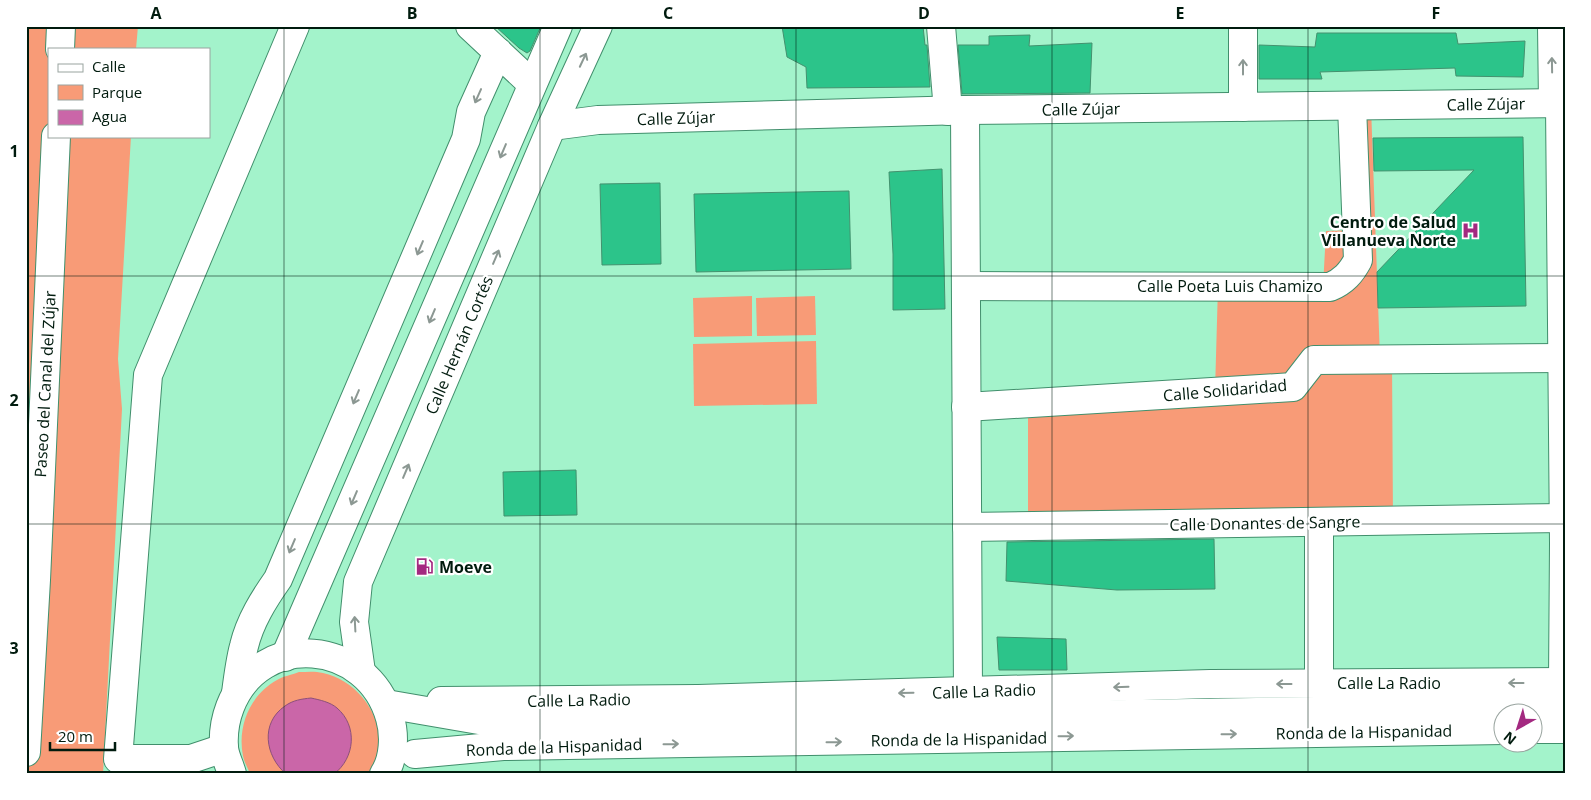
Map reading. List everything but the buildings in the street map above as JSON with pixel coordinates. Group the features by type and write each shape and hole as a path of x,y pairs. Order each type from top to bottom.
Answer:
{"street":[{"path":"60,48 61,26"},
{"path":"295,26 148,375 118,759 228,761 225,720 236,693 244,646 254,619 264,598 278,579 466,140 471,112 498,52"},
{"path":"470,26 532,84"},
{"path":"285,657 558,26"},
{"name":"Calle Hernán Cortés","path":"361,672 354,622 358,582 552,126 598,26"},
{"path":"941,26 957,111 966,286 968,692"},
{"path":"1243,26 1243,107"},
{"path":"1552,26 1559,103 1565,542 1564,691"},
{"path":"567,93 579,107 598,120"},
{"name":"Calle Zújar","path":"552,126 598,120 957,111 1559,103"},
{"name":"Calle Poeta Luis Chamizo","path":"966,286 1330,287 1342,282 1354,269 1358,260 1352,106"},
{"name":"Paseo del Canal del Zújar","path":"26,752 36,580 56,138"},
{"name":"Calle Solidaridad","path":"966,407 1293,386 1314,360 1392,360 1563,347"},
{"name":"Calle Donantes de Sangre","path":"967,527 1564,518"},
{"path":"1319,522 1319,684"},
{"path":"236,693 251,674 271,661 308,653 336,658 361,672 395,706 392,726 392,748 385,772"},
{"name":"Calle La Radio","path":"395,706 442,700 698,698 1210,684 1319,684 1564,691"},
{"name":"Ronda de la Hispanidad","path":"395,706 502,724 1564,691"},
{"name":"Ronda de la Hispanidad","path":"385,772 433,744 502,724"},
{"path":"1544,729 1565,729"},
{"name":"Ronda de la Hispanidad","path":"416,754 513,746 1494,730"}],"green space":[{"path":"26,26 138,26 136,48 48,48 48,138 131,138 118,359 122,409 103,774 26,774"},
{"path":"1352,106 1371,106 1380,359 1392,360 1393,521 1028,526 1028,403 1215,391 1218,286 1323,287 1326,231 1357,230"},
{"path":"752,296 752,336 694,337 693,298"},
{"path":"815,296 816,335 757,336 756,298"},
{"path":"816,341 817,404 694,406 693,344"},
{"path":"299,672 320,672 336,677 349,685 368,705 375,718 379,745 376,761 370,774 250,774 244,758 242,745 244,723 248,712 259,694 268,686 279,679"}],"water":[{"path":"311,698 331,704 344,715 351,733 350,751 341,767 334,774 286,774 273,758 268,740 269,730 277,713 288,704"}],"place":[{"name":"Centro de Salud Villanueva Norte","path":"1470,231"},
{"name":"Moeve","path":"425,567"}]}
